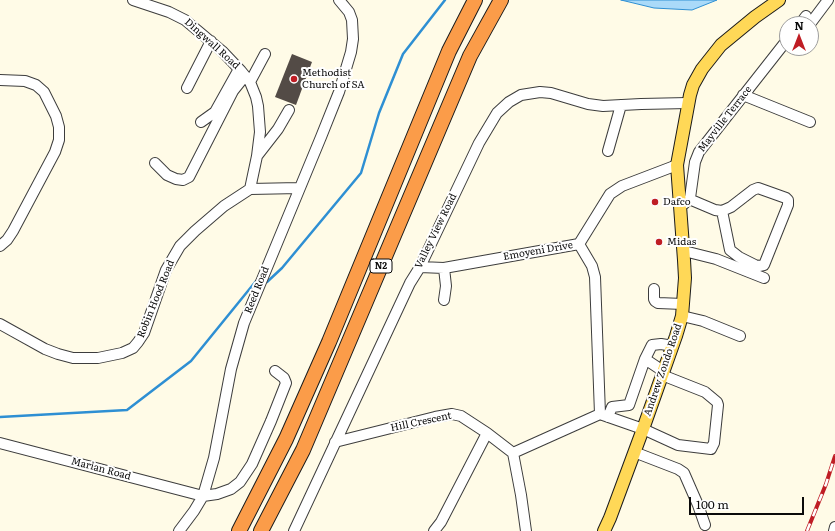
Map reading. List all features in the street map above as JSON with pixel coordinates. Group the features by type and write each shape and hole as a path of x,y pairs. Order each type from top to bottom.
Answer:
{"highway":[{"name":"N2","path":"239,531 286,439 329,342 449,51 475,0"},
{"name":"N2","path":"261,531 303,450 467,62 501,0"}],"main road":[{"name":"Andrew Zondo Road","path":"604,531 673,346 682,310 685,278 685,203 677,165 688,103 693,85 717,49 779,0"},
{"path":"608,531 610,518"}],"street":[{"name":"Dingwall Road","path":"133,0 179,16 211,41 245,75 256,98 260,132 250,189"},
{"name":"Reed Road","path":"179,531 203,496 214,458 235,351 252,302 339,92 351,52 353,39 352,20 349,12 339,0"},
{"path":"811,16 828,0"},
{"path":"187,88 211,41"},
{"name":"Mayville Terrace","path":"685,203 692,191 695,162 699,152 779,50"},
{"path":"201,122 215,112 245,75 265,54"},
{"path":"155,163 167,175 176,180 183,180 189,177 233,91 245,75"},
{"path":"0,80 25,81 36,85 44,92 56,116 60,140 14,231 0,246"},
{"name":"Valley View Road","path":"294,531 396,311 420,267 479,143 493,119 504,106 521,95 540,92 551,93 603,106 688,103"},
{"path":"743,95 810,122"},
{"path":"608,151 622,105"},
{"path":"257,156 278,128 289,110"},
{"path":"579,244 610,194 622,186 677,165"},
{"path":"250,189 299,188"},
{"path":"685,203 715,210 722,210 732,207 753,190 758,188 782,196 788,200 788,205 764,265 754,265 730,250 722,210"},
{"name":"Robin Hood Road","path":"0,324 44,349 73,358 108,356 133,348 144,333 166,270 180,246 224,206 250,189"},
{"name":"Emoyeni Drive","path":"420,267 444,268 579,244 592,266 595,277 604,415"},
{"path":"684,251 716,259 764,278"},
{"path":"444,268 446,286 444,300"},
{"path":"654,289 655,301 658,303 682,310 703,321 740,336"},
{"path":"526,531 513,453 604,415 612,407 629,405 650,348 655,344 673,346"},
{"path":"604,415 643,429 678,445 706,450 711,449 713,446 718,414 717,402 705,392 663,373 646,359"},
{"path":"203,496 216,494 231,489 240,482 247,473 261,445 285,386 286,382 284,378 275,371"},
{"name":"Hill Crescent","path":"335,442 452,414 461,416 487,433 513,453"},
{"path":"434,531 441,522 487,433"},
{"name":"Marian Road","path":"0,443 203,496"},
{"path":"634,452 684,472 705,525"},
{"path":"834,531 835,527"}],"water":[{"path":"621,0 717,0 692,10 654,8"}],"building":[{"name":"Methodist Church of SA","path":"292,54 312,62 296,105 275,97"}],"waterway":[{"path":"267,282 282,268 361,173 379,113 403,54 445,0"},
{"path":"0,417 127,410 191,361 256,281"}],"railway":[{"path":"807,531 826,484 835,456"}],"place":[{"name":"Methodist Church of SA","path":"294,79"},
{"name":"Dafco","path":"655,202"},
{"name":"Midas","path":"659,242"}]}
